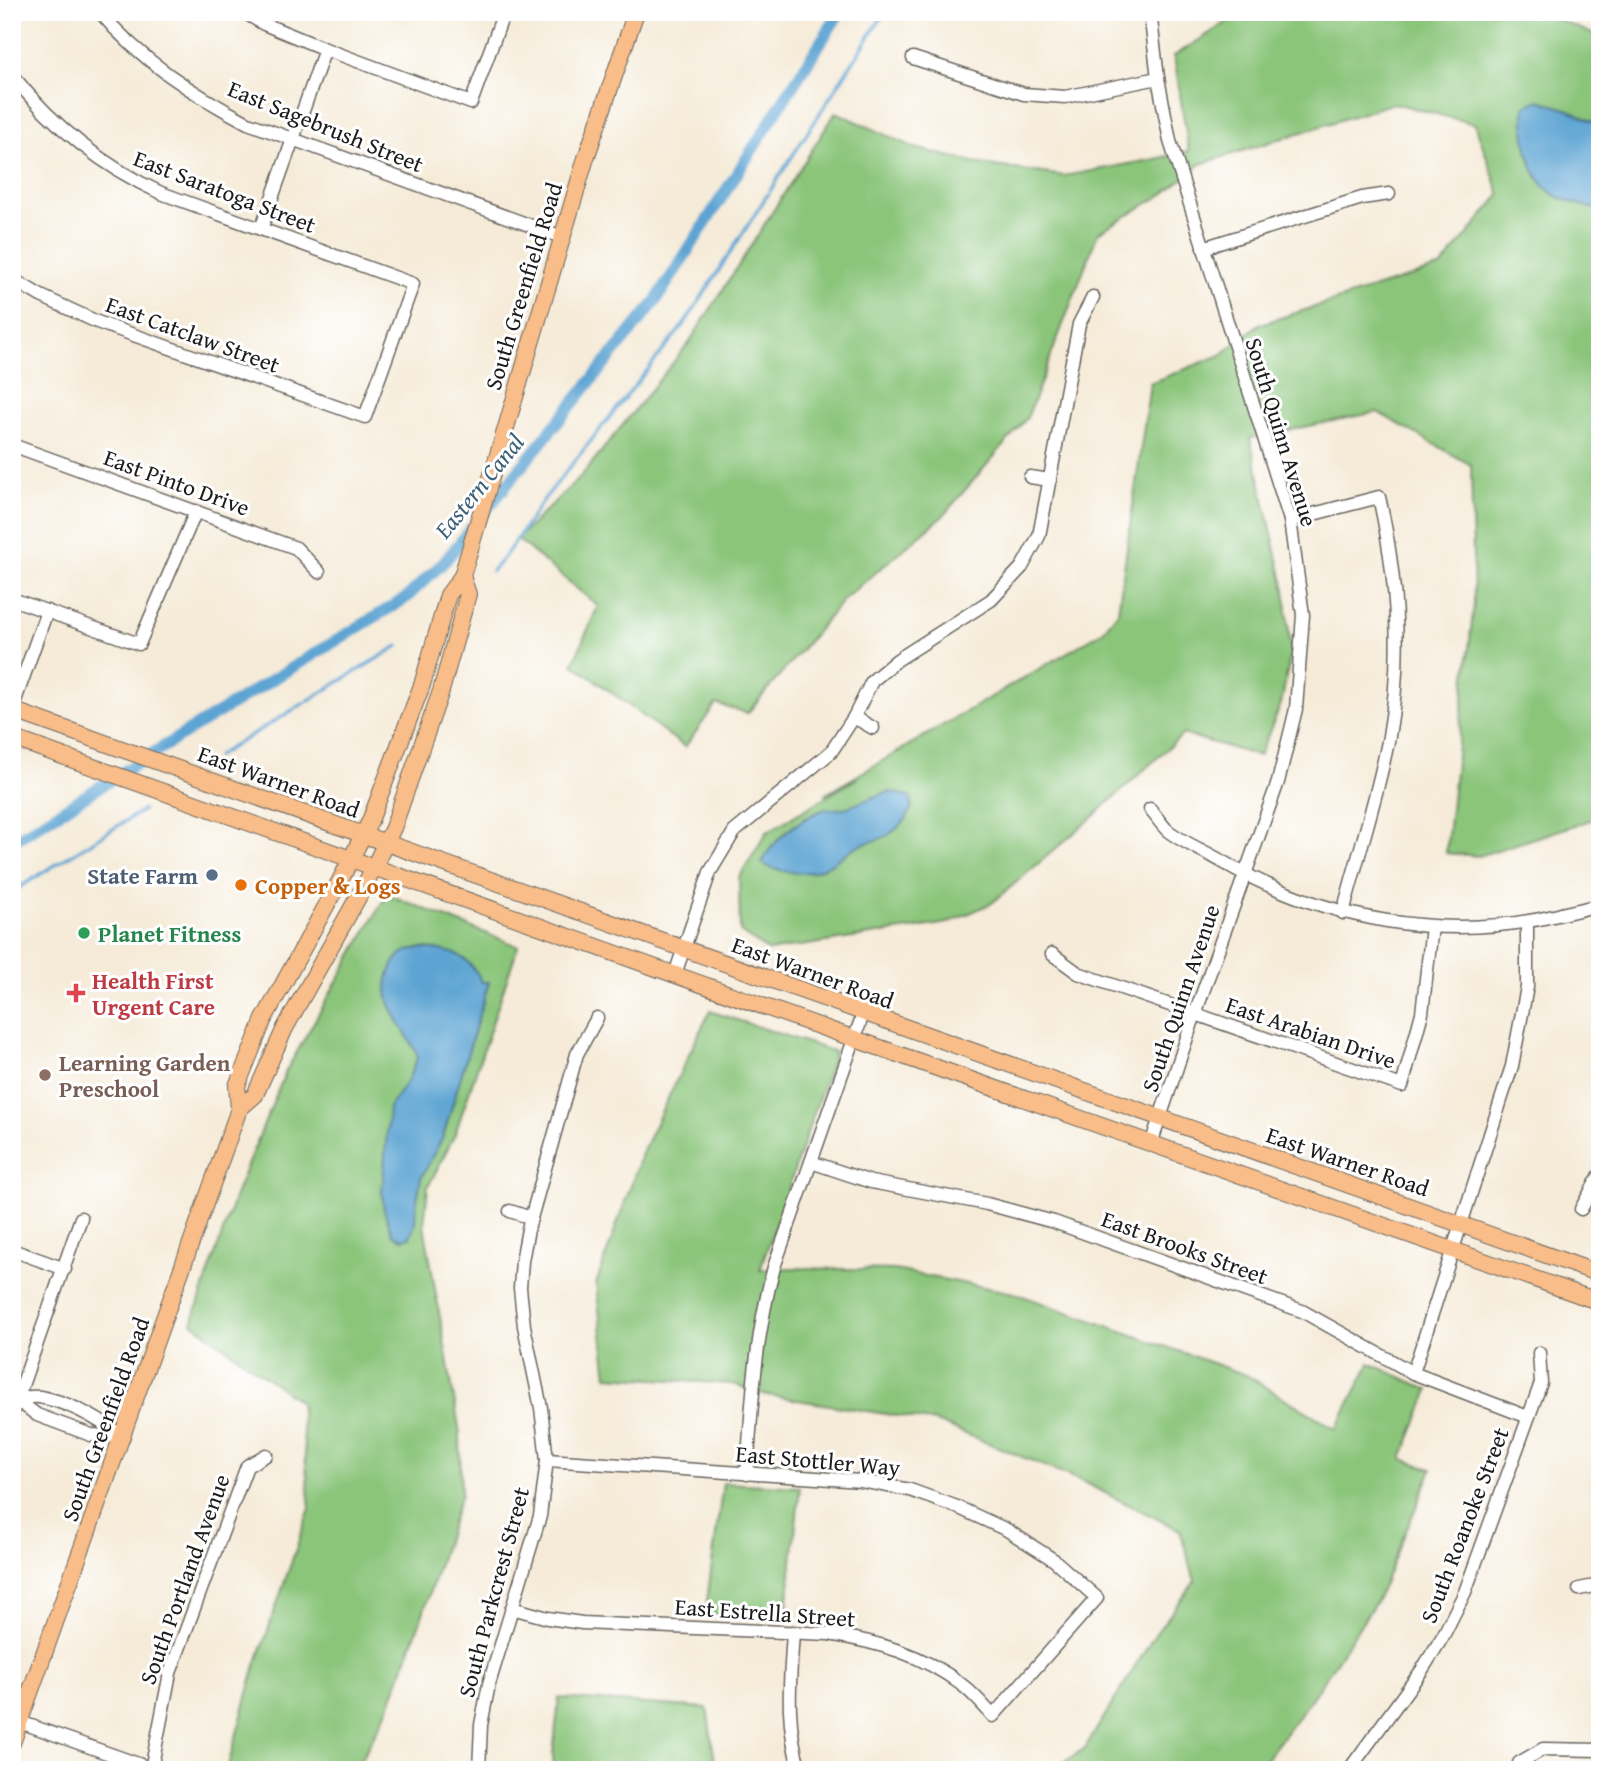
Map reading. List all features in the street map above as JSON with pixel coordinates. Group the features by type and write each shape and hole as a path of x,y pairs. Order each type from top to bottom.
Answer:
{"main road":[{"name":"South Greenfield Road","path":"12,1743 239,1109 237,1086 264,1018 363,835 422,685 448,595 462,576 597,123 636,12"},
{"name":"South Greenfield Road","path":"239,1109 255,1095 285,1028 385,843 441,691 468,594 462,576"},
{"name":"East Warner Road","path":"12,709 1600,1275"},
{"path":"12,738 855,1040 1600,1302"}],"street":[{"name":"East Sagebrush Street","path":"100,12 138,51 188,88 248,123 562,237"},
{"path":"244,12 264,24 325,49 471,103 504,12"},
{"name":"South Quinn Avenue","path":"1150,12 1158,78 1170,141 1290,520 1303,615 1296,709 1278,782 1195,1014 1152,1144"},
{"path":"261,229 325,49"},
{"path":"914,58 1024,94 1044,96 1065,97 1158,78"},
{"name":"East Saratoga Street","path":"12,75 39,108 66,132 98,159 129,178 161,193 413,284 365,416"},
{"path":"1203,248 1362,198 1389,194"},
{"name":"East Catclaw Street","path":"12,279 97,322 365,416"},
{"path":"676,974 710,872 734,832 831,752 854,718 872,681 897,660 991,600 1022,567 1039,536 1079,324 1093,297"},
{"name":"East Pinto Drive","path":"12,444 296,548 319,572"},
{"path":"1030,477 1050,480"},
{"path":"1290,520 1379,497 1394,574 1397,641 1394,700 1380,775 1343,912"},
{"path":"12,598 139,644 196,511"},
{"path":"12,709 47,611"},
{"path":"854,718 873,728"},
{"path":"1150,809 1166,829 1245,874 1306,901 1380,920 1432,927 1491,927 1527,923 1600,904"},
{"path":"1413,1373 1518,1040 1527,987 1527,923"},
{"name":"East Arabian Drive","path":"1052,954 1078,973 1402,1086 1422,1013 1432,927"},
{"path":"747,1474 755,1354 763,1307 774,1267 863,1014"},
{"name":"South Parkcrest Street","path":"479,1770 481,1725 488,1684 540,1516 547,1460 541,1408 524,1326 520,1288 522,1261 531,1218 578,1054 597,1018"},
{"name":"East Brooks Street","path":"811,1162 871,1182 988,1204 1054,1222 1302,1311 1413,1373 1528,1418"},
{"path":"1581,1209 1600,1175"},
{"path":"510,1211 531,1218"},
{"path":"12,1414 15,1398 65,1269 81,1218"},
{"path":"12,1250 65,1269"},
{"name":"South Roanoke Street","path":"1349,1770 1422,1670 1465,1592 1541,1382 1539,1353"},
{"path":"15,1398 39,1397 96,1417 123,1437"},
{"path":"15,1398 37,1415 73,1429 91,1435 123,1437"},
{"name":"South Portland Avenue","path":"152,1769 170,1673 247,1466 266,1455"},
{"name":"East Stottler Way","path":"547,1460 862,1481 910,1490 957,1507 1007,1530 1054,1560 1097,1598 993,1716"},
{"path":"1579,1589 1600,1585"},
{"name":"East Estrella Street","path":"512,1608 548,1618 582,1623 793,1632 869,1641 903,1651 934,1667 963,1685 993,1716"},
{"path":"793,1632 789,1694 791,1736 800,1770"},
{"path":"20,1722 152,1769"},
{"path":"1519,1763 1543,1749 1600,1750"}],"green space":[{"path":"1243,12 1539,12 1600,37 1600,817 1479,856 1446,853 1474,603 1471,465 1377,412 1250,438 1285,590 1291,653 1281,704 1259,756 1183,734 1094,816 992,903 948,923 769,951 740,932 739,878 767,832 858,778 824,795 1102,632 1118,612 1150,383 1221,355 1258,325 1441,267 1500,195 1475,124 1394,103 1201,164 1165,193 1098,233 1027,418 942,517 844,599 748,713 716,704 685,747 573,664 598,606 517,539 583,474 689,343 836,112 915,148 981,164 1064,176 1189,151 1174,56"},
{"path":"387,894 518,946 455,1134 428,1187 424,1225 460,1433 461,1494 422,1617 387,1712 355,1770 227,1770 254,1671 310,1508 300,1402 192,1323 237,1190 286,1071"},
{"path":"710,1011 835,1052 760,1270 895,1270 1014,1293 1246,1375 1336,1429 1370,1363 1429,1390 1402,1459 1432,1469 1377,1600 1314,1695 1258,1770 1053,1770 1085,1748 1154,1636 1195,1581 1180,1530 1079,1480 936,1422 766,1395 733,1384 607,1376 596,1284 644,1148"},
{"path":"723,1483 800,1487 786,1618 705,1615"},
{"path":"559,1698 707,1708 716,1770 554,1770 553,1754"}],"water":[{"path":"1539,100 1569,110 1600,125 1600,210 1557,196 1540,180 1529,156 1524,130 1525,106"},
{"path":"890,792 910,796 912,802 910,813 903,823 888,835 856,847 830,865 815,871 788,872 762,863 779,839 813,814 822,810 841,809"},
{"path":"424,948 459,956 471,965 482,982 489,982 443,1137 421,1178 415,1224 410,1237 402,1239 393,1235 384,1210 382,1191 389,1107 408,1080 418,1057 389,1002 387,990 388,978 399,957 409,950"}],"waterway":[{"name":"Eastern Canal","path":"12,842 406,598 445,561 655,302 840,12"},
{"path":"492,571 545,498 685,323 885,12"},
{"path":"217,756 398,646"},
{"path":"12,892 143,810"}],"place":[{"name":"State Farm","path":"212,875"},
{"name":"Copper & Logs","path":"241,885"},
{"name":"Planet Fitness","path":"84,933"},
{"name":"Health First Urgent Care","path":"76,993"},
{"name":"Learning Garden Preschool","path":"45,1075"}]}
